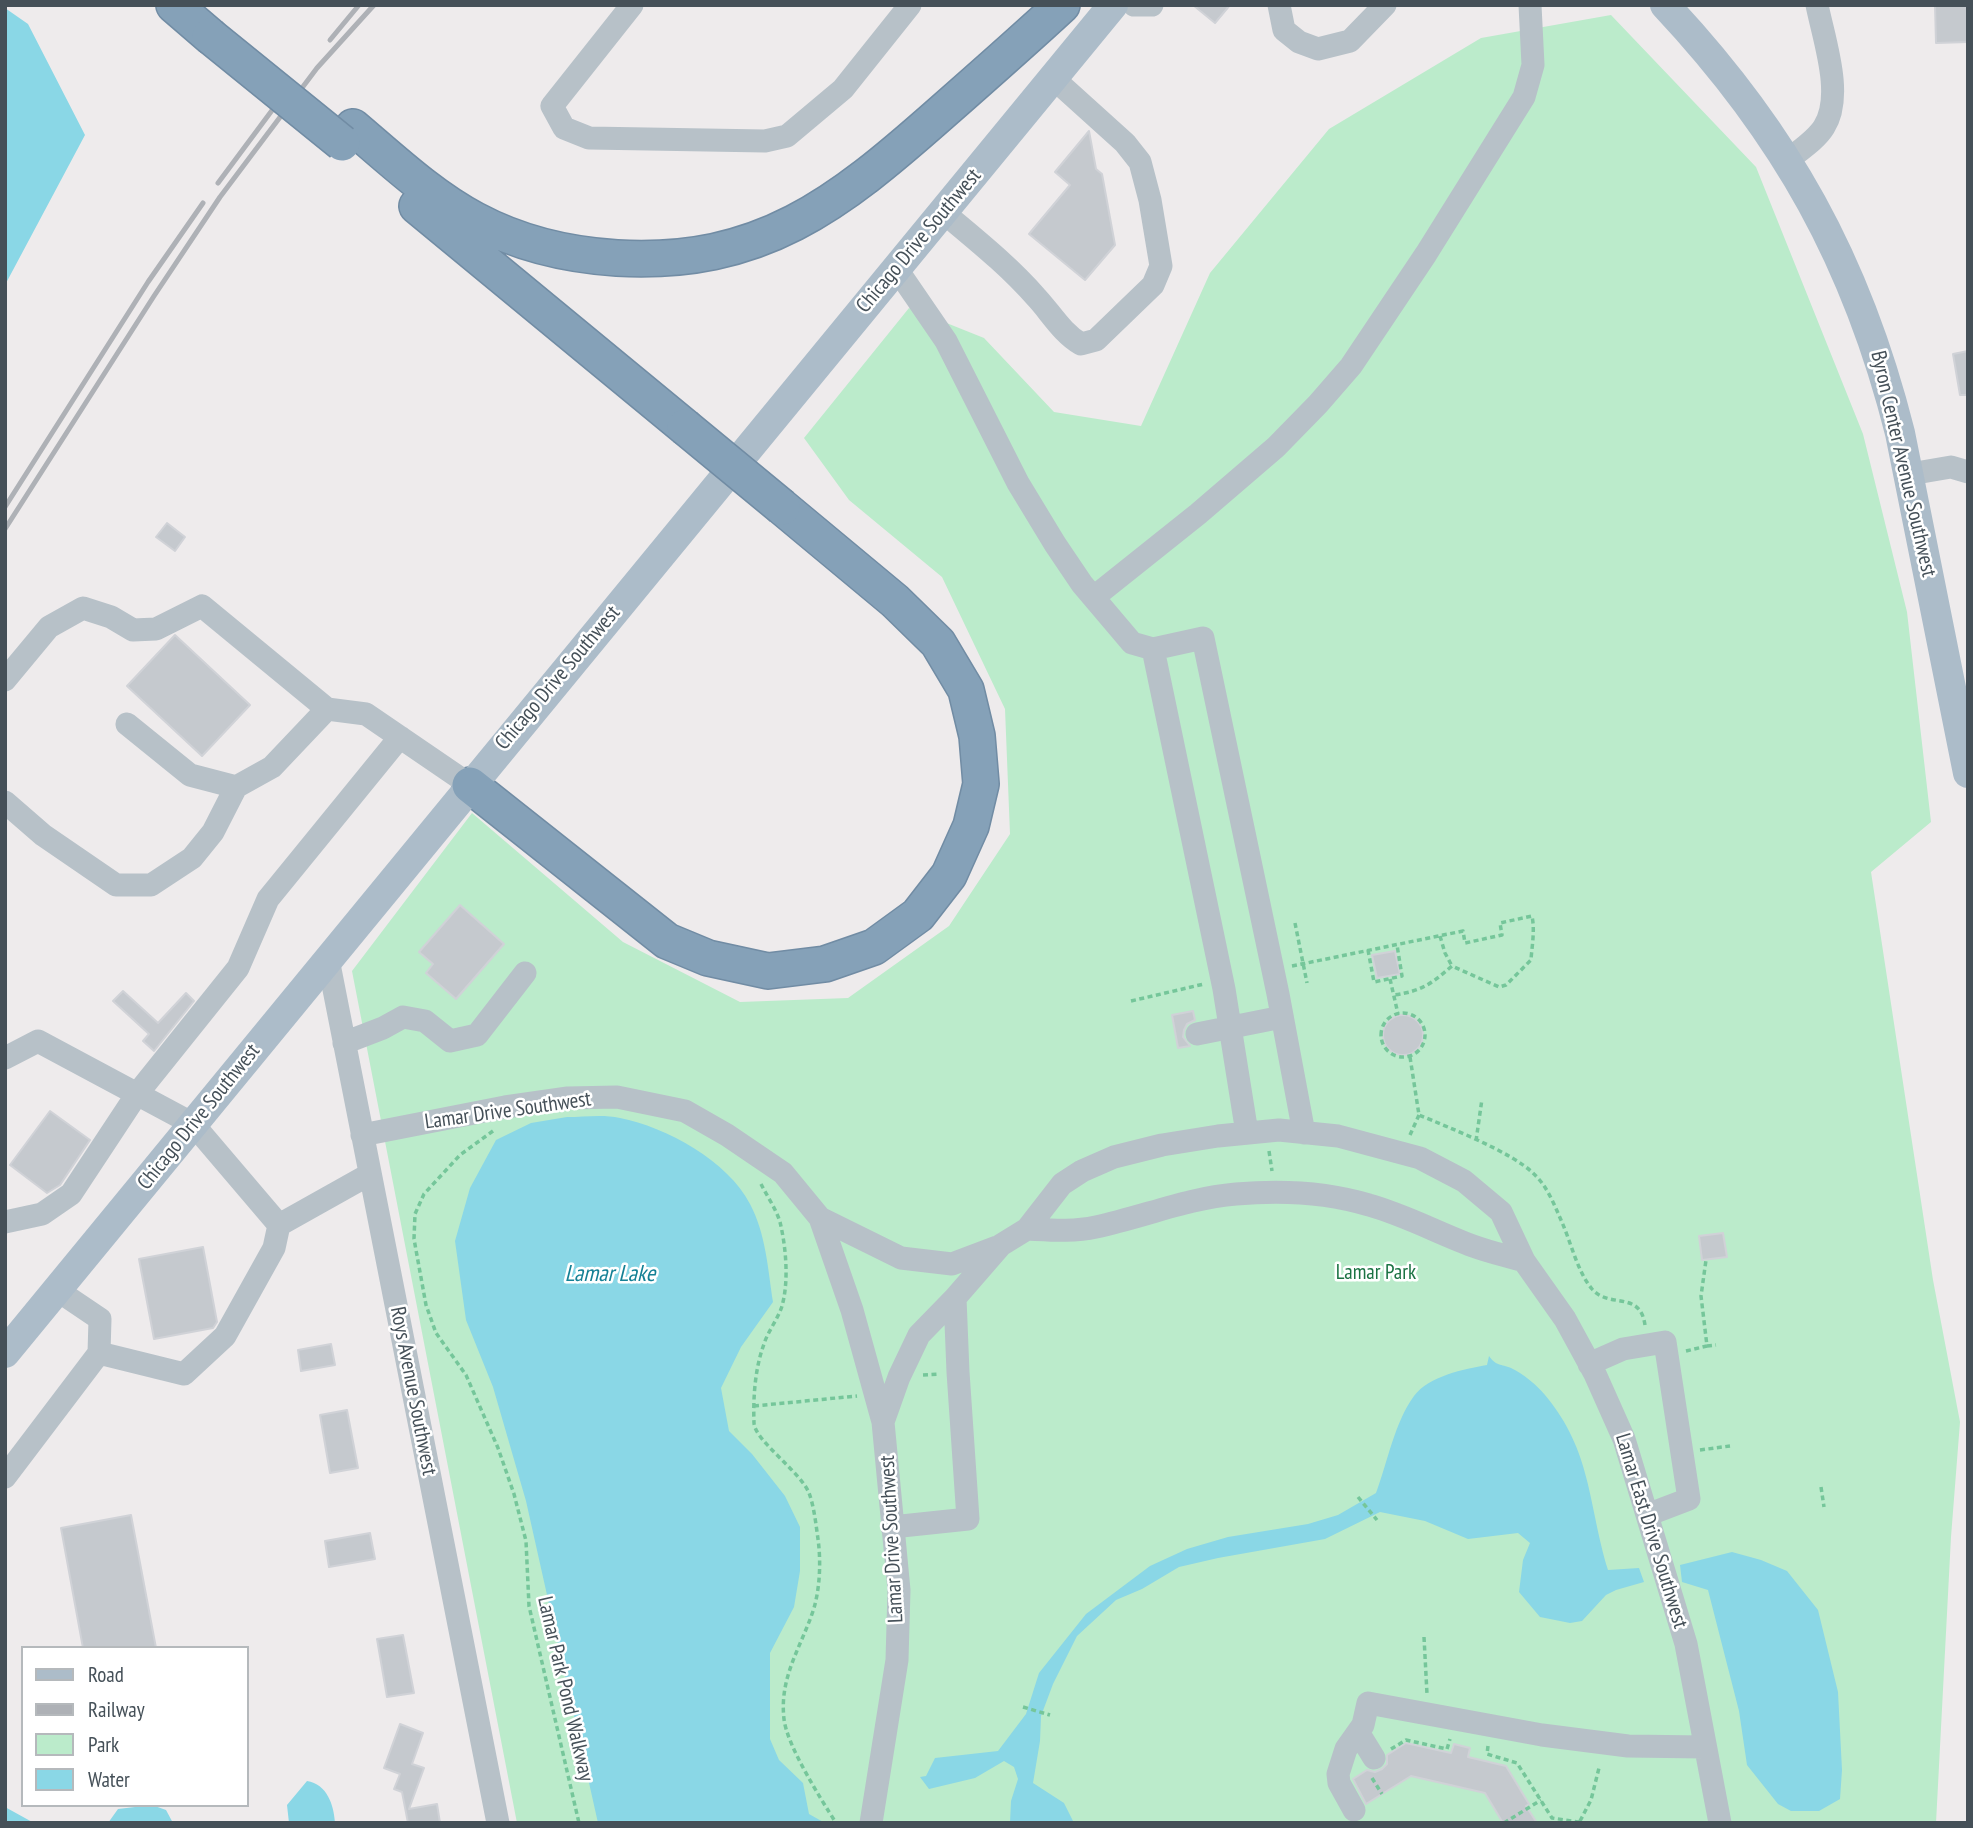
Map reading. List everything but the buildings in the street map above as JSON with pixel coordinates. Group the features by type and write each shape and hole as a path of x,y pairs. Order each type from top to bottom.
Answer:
{"highway":[{"path":"174,5 213,20 685,427 895,601 938,643 966,690 977,736 981,783 971,826 949,875 918,915 874,947 825,964 768,971 708,958 667,941 470,785"},
{"path":"348,135 476,221 525,241 590,256 647,259 701,255 749,243 793,224 836,200 877,170 1062,5"}],"main road":[{"name":"Chicago Drive Southwest","path":"5,1353 1113,5"},
{"name":"Byron Center Avenue Southwest","path":"1665,5 1739,91 1788,160 1817,210 1866,316 1888,384 1958,674 1967,761"}],"street":[{"path":"632,5 552,106 564,128 589,138 765,141 787,136 843,89 910,5"},
{"path":"1134,5 1152,5"},
{"path":"1279,5 1284,30 1299,42 1318,49 1350,41 1385,5"},
{"path":"1094,597 1276,447 1351,366 1404,289 1524,97 1533,65 1530,5"},
{"path":"1788,160 1824,128 1832,111 1834,92 1817,5"},
{"path":"943,212 1004,264 1037,297 1071,338 1081,344 1096,340 1153,285 1161,265 1150,200 1140,162 1125,144 1053,78"},
{"path":"896,268 946,341 1038,517 1094,597 1132,643 1153,649 1203,638 1273,970 1304,1133"},
{"path":"1910,474 1951,467 1968,472"},
{"path":"5,680 49,627 83,608 111,617 133,629 156,629 202,606 327,709 366,714 470,785"},
{"path":"1153,649 1231,1028 1257,1133"},
{"path":"5,802 43,835 116,885 151,885 192,858 213,832 236,787 272,767 327,709"},
{"path":"127,724 190,775 236,787"},
{"path":"6,1222 42,1214 71,1194 137,1094 238,968 268,899 400,737"},
{"name":"Roys Avenue Southwest","path":"328,959 498,1823"},
{"path":"344,1043 403,1017 425,1021 450,1041 477,1035 525,973"},
{"path":"1198,1034 1282,1017"},
{"path":"5,1058 38,1041 193,1124 279,1226"},
{"name":"Lamar Drive Southwest","path":"362,1135 505,1107 568,1098 617,1097 685,1111 727,1135 783,1173 820,1218 852,1310 884,1422 899,1590 897,1660 871,1823"},
{"name":"Lamar Drive Southwest","path":"884,1422 899,1377 919,1335 1001,1245 1027,1229 1062,1184 1082,1171 1114,1157 1162,1145 1257,1133 1338,1136 1420,1158"},
{"name":"Lamar East Drive Southwest","path":"1420,1158 1464,1181 1501,1212 1524,1261 1565,1319 1590,1364 1624,1439 1686,1644 1720,1823"},
{"path":"99,1353 184,1374 225,1336 274,1248 279,1226 370,1174"},
{"path":"1027,1229 1062,1231 1094,1227 1191,1201 1235,1194 1274,1192 1323,1195 1367,1204 1475,1247 1524,1261"},
{"path":"820,1218 901,1258 952,1264 1001,1245"},
{"path":"5,1477 99,1353 100,1318 57,1290"},
{"path":"892,1527 968,1519 955,1298"},
{"path":"1590,1364 1623,1349 1657,1350 1682,1453 1689,1499 1647,1515"},
{"path":"1354,1810 1339,1783 1338,1774 1346,1749 1363,1725 1368,1703 1542,1735 1628,1746 1704,1747"},
{"path":"1358,1731 1374,1758"}],"path":[{"path":"1273,970 1463,931 1465,943 1502,935 1500,923 1532,916 1535,930 1531,960 1506,985 1493,986 1452,965 1440,936"},
{"path":"1295,923 1307,983"},
{"path":"1368,950 1374,982 1390,979 1402,976 1396,944"},
{"path":"1394,995 1420,990 1452,965"},
{"path":"1390,979 1398,1014"},
{"path":"1131,1001 1222,980"},
{"path":"1398,1014 1413,1015 1424,1026 1425,1041 1422,1048 1410,1057 1402,1058 1389,1053 1381,1041 1382,1027 1386,1020 1398,1014"},
{"path":"1410,1057 1419,1115 1524,1165 1541,1182 1591,1289 1606,1298 1627,1302 1641,1310 1657,1350 1716,1345"},
{"path":"1476,1141 1482,1099"},
{"name":"Lamar Park Pond Walkway","path":"501,1127 484,1136 460,1155 424,1194 415,1214 414,1239 426,1305 436,1333 466,1375 498,1448 514,1494 526,1541 529,1606 579,1823"},
{"path":"1257,1133 1274,1192"},
{"path":"758,1178 779,1220 785,1276 782,1306 764,1343 759,1363 754,1426 760,1437 788,1464 808,1492 818,1541 819,1583 813,1609 797,1647 784,1691 784,1721 802,1765 836,1823"},
{"path":"1706,1259 1700,1296 1707,1346"},
{"path":"1682,1453 1730,1446"},
{"path":"1821,1487 1824,1507"},
{"path":"1358,1496 1377,1520"},
{"path":"1424,1637 1427,1714"},
{"path":"1023,1707 1050,1715"},
{"path":"1382,1794 1365,1764 1406,1740 1447,1748 1452,1731"},
{"path":"1490,1740 1487,1754 1517,1763 1552,1818 1585,1823"},
{"path":"1579,1822 1591,1800 1599,1768"},
{"path":"1504,1823 1541,1800"}],"green space":[{"name":"Lamar Park","path":"1611,15 1756,167 1863,434 1907,612 1931,822 1871,872 1933,1280 1960,1422 1951,1537 1936,1823 517,1823 352,971 472,813 623,942 740,1002 848,998 949,926 1010,834 1005,709 942,577 849,500 804,438 909,308 984,338 1054,412 1141,426 1210,273 1329,129 1481,38"}],"water":[{"path":"5,8 28,24 85,135 5,285"},
{"name":"Lamar Lake","path":"567,1117 620,1118 657,1129 694,1148 740,1188 760,1227 773,1302 741,1347 721,1388 729,1431 752,1454 785,1496 800,1527 800,1571 794,1607 770,1653 770,1739 779,1760 803,1783 809,1814 825,1823 598,1823 526,1501 493,1387 466,1320 455,1241 470,1188 496,1140 531,1123"},
{"path":"1489,1356 1496,1363 1525,1376 1545,1395 1560,1416 1572,1437 1587,1479 1608,1570 1639,1568 1644,1582 1606,1595 1582,1621 1570,1623 1540,1617 1519,1592 1523,1560 1530,1543 1518,1533 1468,1539 1425,1521 1380,1512 1325,1539 1179,1567 1142,1589 1116,1600 1077,1636 1053,1684 1041,1716 1033,1783 1064,1803 1074,1823 1010,1823 1011,1801 1018,1779 1014,1767 1004,1761 975,1778 929,1789 920,1777 926,1776 935,1758 998,1751 1026,1714 1039,1673 1086,1614 1150,1566 1187,1549 1228,1537 1308,1524 1338,1515 1376,1493 1397,1430 1414,1396 1438,1378 1487,1365"},
{"path":"1732,1552 1787,1571 1818,1610 1838,1692 1842,1770 1840,1799 1819,1811 1791,1811 1778,1804 1747,1765 1739,1711 1708,1590 1682,1582 1680,1565"},
{"path":"307,1781 320,1786 328,1796 335,1823 289,1823 287,1805"},
{"path":"5,1807 34,1823 5,1823"},
{"path":"158,1807 166,1810 173,1823 108,1823 118,1809"}],"railway":[{"path":"330,40 359,5"},
{"path":"5,529 220,197 317,68 374,5"},
{"path":"218,183 276,105"},
{"path":"5,507 148,282 203,203"}]}
